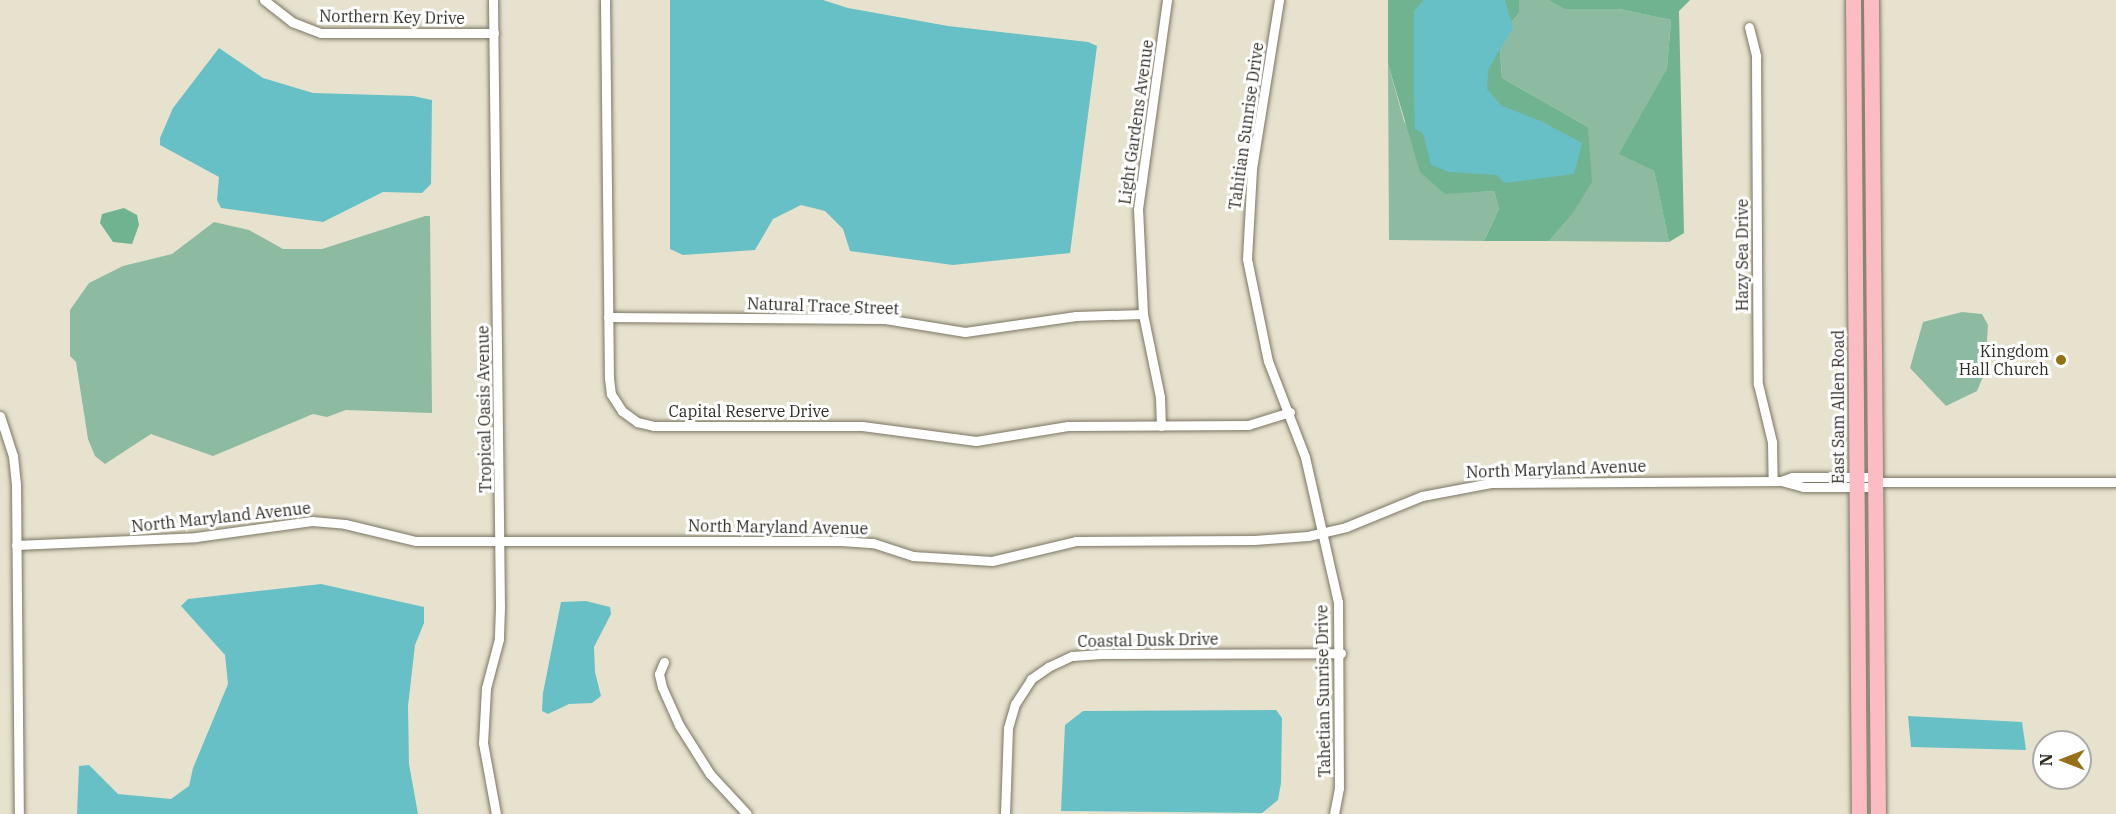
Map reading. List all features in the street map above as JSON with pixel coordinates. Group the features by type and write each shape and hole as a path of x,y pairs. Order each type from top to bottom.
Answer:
{"main road":[{"name":"East Sam Allen Road","path":"1853,0 1860,814"},
{"path":"1871,0 1878,814"}],"street":[{"name":"Northern Key Drive","path":"264,0 292,22 321,33 494,33"},
{"name":"Tropical Oasis Avenue","path":"493,0 500,541 499,639 486,688 483,743 496,814"},
{"name":"Capital Reserve Drive","path":"605,0 608,317 611,394 622,411 637,422 654,426 862,426 976,441 1068,426 1248,425 1290,412"},
{"name":"Light Gardens Avenue","path":"1161,426 1160,397 1143,314 1138,209 1167,0"},
{"name":"Tahitian Sunrise Drive","path":"1279,0 1252,169 1247,259 1268,362 1290,412 1323,533"},
{"name":"Hazy Sea Drive","path":"1749,27 1756,56 1758,384 1772,442 1777,481"},
{"name":"Natural Trace Street","path":"608,317 885,320 965,332 1076,316 1143,314"},
{"path":"0,416 13,456 19,814"},
{"name":"North Maryland Avenue","path":"16,545 186,538 312,521 345,524 416,541 841,541 873,543 913,556 992,561 1076,541 1273,540 1323,533 1422,496 1464,486 1777,481 1803,487 1856,482 2116,482"},
{"name":"Tahetian Sunrise Drive","path":"1323,533 1338,602 1341,653 1339,788 1334,814"},
{"name":"Coastal Dusk Drive","path":"1005,814 1008,728 1012,712 1030,679 1048,667 1072,656 1101,654 1341,653"},
{"path":"664,662 660,681 679,725 711,774 747,814"}],"green space":[{"path":"1388,0 1519,0 1519,13 1499,37 1502,78 1588,127 1592,182 1571,216 1549,241 1484,241 1499,209 1494,191 1445,194 1420,172 1388,64"},
{"path":"1519,0 1548,0 1564,9 1619,9 1671,20 1667,68 1620,154 1654,171 1669,242 1549,241 1571,216 1588,127 1502,78 1499,37 1519,13"},
{"path":"1548,0 1690,0 1679,11 1684,233 1669,242 1654,171 1619,154 1667,68 1671,20 1619,9 1564,9"},
{"path":"1388,64 1404,121 1445,193 1494,191 1499,209 1484,241 1389,240"},
{"path":"124,208 137,215 139,225 132,244 113,242 100,223 102,214"},
{"path":"430,216 432,413 346,410 327,417 313,414 213,456 151,434 105,464 95,456 88,439 76,362 70,356 70,310 89,283 123,266 172,254 214,222 249,230 283,249 322,249"},
{"path":"1962,312 1982,314 1988,325 1985,372 1977,391 1946,406 1910,368 1923,322"}],"water":[{"path":"670,0 823,0 848,8 948,26 1088,42 1097,46 1070,253 953,265 850,251 843,229 825,211 801,205 773,219 755,250 683,255 670,249"},
{"path":"1424,0 1505,0 1513,28 1488,70 1487,89 1502,106 1543,122 1582,143 1574,174 1505,183 1497,175 1449,172 1431,165 1423,133 1415,129 1414,11"},
{"path":"219,48 263,78 313,93 413,96 432,100 431,184 422,193 383,192 323,222 221,208 217,200 219,177 160,145 160,138 173,108"},
{"path":"321,584 424,607 424,623 415,645 408,706 409,764 418,814 77,814 79,766 89,765 118,794 171,799 189,786 193,768 228,684 225,655 181,606 188,599"},
{"path":"586,601 610,607 611,614 594,647 595,672 601,696 592,703 569,704 548,714 542,711 543,693 561,602"},
{"path":"1276,710 1282,718 1281,783 1278,800 1262,813 1061,811 1065,725 1083,711"},
{"path":"1908,716 2022,722 2026,750 1911,747"}],"place":[{"name":"Kingdom Hall Church","path":"2061,360"}]}
